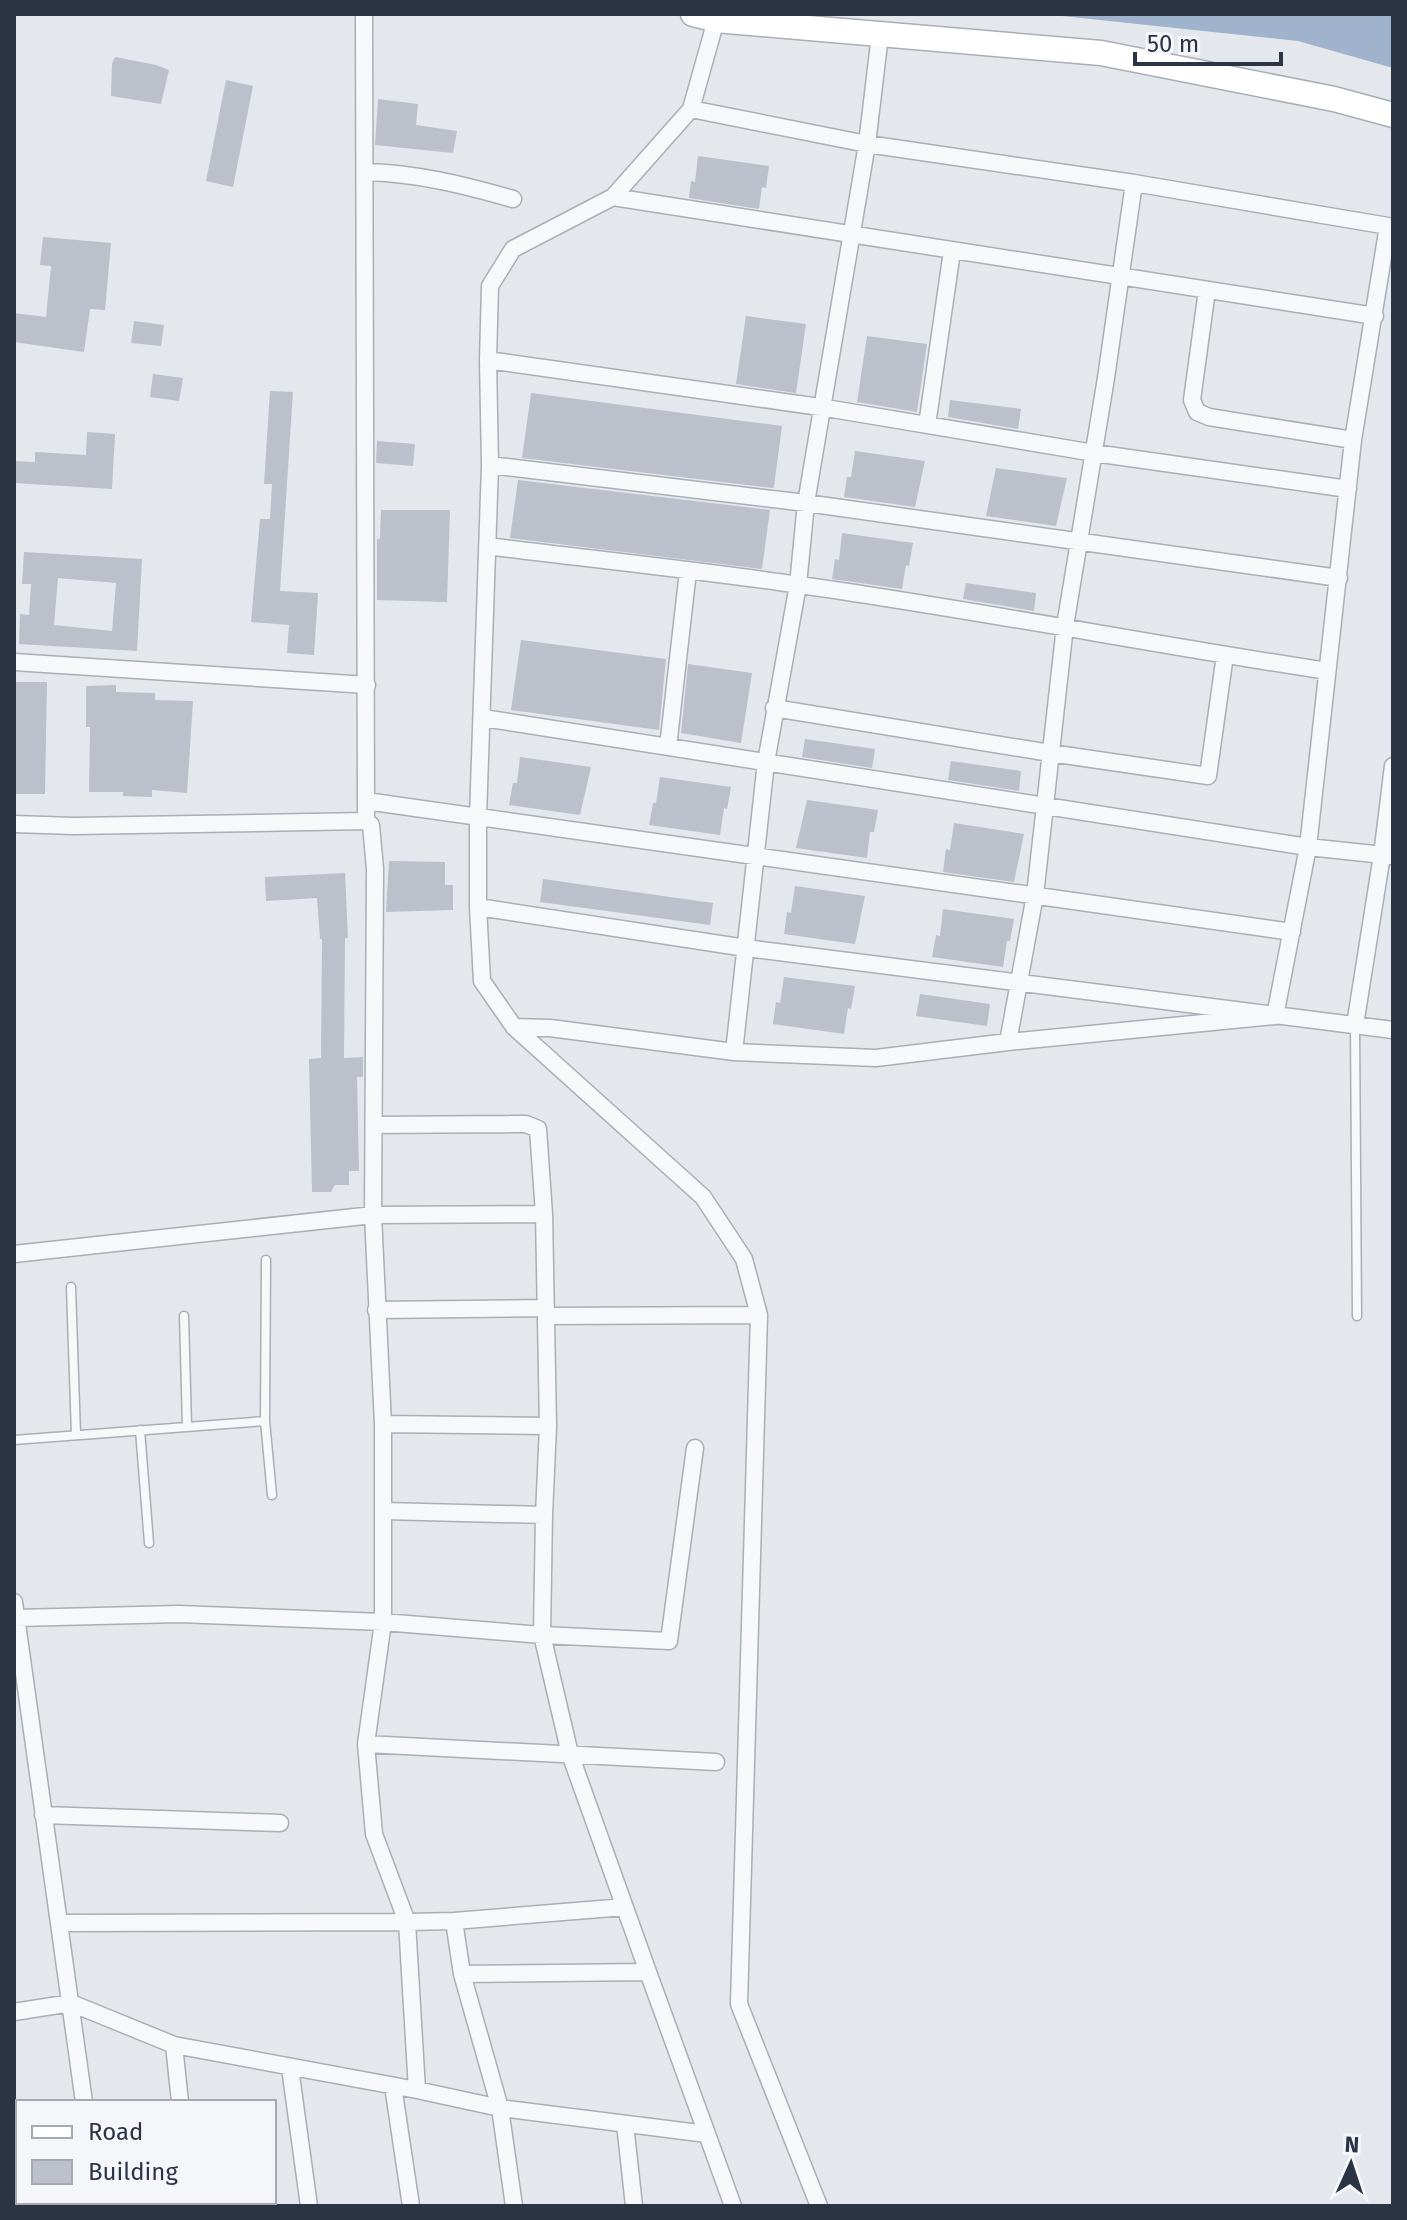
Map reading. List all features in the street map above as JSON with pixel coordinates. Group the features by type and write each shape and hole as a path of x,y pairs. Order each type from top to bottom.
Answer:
{"street":[{"path":"364,14 366,821"},
{"path":"819,2206 739,2004 759,1315 744,1259 703,1197 514,1027 482,981 478,817 490,465 490,286 513,249 613,197 691,109 705,17 1101,53 1334,99 1393,115"},
{"path":"734,1052 766,762 798,585 820,407 867,144 880,35"},
{"path":"691,109 867,144 1134,183 1388,226 1353,440 1308,847 1275,1016"},
{"path":"365,172 402,172 513,199"},
{"path":"1008,1042 1035,895 1065,626 1134,183"},
{"path":"613,197 1375,316"},
{"path":"927,425 952,251"},
{"path":"1207,290 1192,400 1197,412 1209,417 1353,440"},
{"path":"488,360 820,407 1094,453 1348,489"},
{"path":"490,465 806,503 1339,578"},
{"path":"487,546 798,585 1327,671"},
{"path":"668,747 688,571"},
{"path":"774,708 1208,776 1225,655"},
{"path":"14,662 367,685"},
{"path":"483,718 1308,847 1388,856"},
{"path":"1355,1025 1388,856 1393,766"},
{"path":"366,801 1292,932"},
{"path":"14,824 74,826 366,821 371,825 375,869 373,1215 384,1511 383,1622 366,1744 374,1834 407,1922 417,2090"},
{"path":"478,907 746,948 1393,1030"},
{"path":"514,1027 550,1028 734,1052 876,1058 1275,1016"},
{"path":"374,1125 526,1124 538,1129 544,1214 548,1426 542,1635 570,1754 733,2206"},
{"path":"14,1254 373,1215 544,1214"},
{"path":"376,1310 759,1315"},
{"path":"383,1424 548,1426"},
{"path":"84,2100 15,1610 383,1622 542,1635 669,1641 695,1448"},
{"path":"384,1511 544,1515"},
{"path":"14,1728 32,1729"},
{"path":"366,1744 716,1762"},
{"path":"43,1815 280,1823"},
{"path":"59,1923 454,1921 625,1907"},
{"path":"454,1921 462,1974 500,2108 514,2206"},
{"path":"462,1974 648,1972"},
{"path":"14,2012 71,2003 174,2045 500,2108 707,2134"},
{"path":"174,2045 180,2100"},
{"path":"290,2068 309,2206"},
{"path":"393,2086 411,2206"},
{"path":"625,2124 634,2206"}],"lane":[{"path":"1355,1025 1357,1316"},
{"path":"266,1260 265,1421 272,1495"},
{"path":"71,1287 76,1435"},
{"path":"184,1316 187,1426"},
{"path":"14,1440 265,1421"},
{"path":"140,1430 149,1543"}],"water":[{"path":"1043,14 1393,14 1393,68 1298,41"}],"building":[{"path":"115,57 169,70 161,104 111,96"},
{"path":"226,80 253,86 233,187 206,181"},
{"path":"378,99 418,104 416,125 457,131 453,153 375,145"},
{"path":"698,156 769,166 759,209 689,198 691,181 695,182"},
{"path":"43,237 111,243 105,310 90,309 84,352 14,342 14,313 46,317 51,266 40,265"},
{"path":"746,316 806,324 796,393 736,384"},
{"path":"134,321 164,325 161,346 131,343"},
{"path":"867,336 927,344 917,412 857,402"},
{"path":"153,374 183,378 179,401 150,397"},
{"path":"270,391 293,392 280,591 318,593 314,655 287,653 289,625 251,622 260,519 270,519 272,484 264,484"},
{"path":"531,393 782,426 774,486 522,458"},
{"path":"950,400 1021,409 1018,429 948,417"},
{"path":"87,432 115,434 112,489 14,483 14,461 35,462 35,452 86,455"},
{"path":"377,441 415,444 413,466 376,463"},
{"path":"855,451 925,461 915,507 844,497"},
{"path":"996,468 1067,478 1056,526 986,516"},
{"path":"518,480 770,510 762,569 510,538"},
{"path":"381,510 450,510 447,602 377,600 377,539 380,539"},
{"path":"842,533 913,543 902,589 832,579 835,559 839,560"},
{"path":"24,552 142,559 137,651 19,644 20,614 29,615 31,584 22,584","holes":["58,578 116,583 112,631 54,625"]},
{"path":"966,583 1036,593 1034,611 963,599"},
{"path":"521,640 666,659 659,730 511,710"},
{"path":"688,664 752,673 741,743 681,733"},
{"path":"14,682 47,682 45,794 14,794"},
{"path":"116,685 116,692 155,693 155,700 193,701 187,793 152,790 152,797 123,796 123,792 89,792 90,727 86,727 86,686"},
{"path":"805,739 875,749 872,768 802,757"},
{"path":"520,757 591,767 580,815 509,805 513,783 517,783"},
{"path":"951,761 1021,771 1019,791 948,780"},
{"path":"660,777 731,787 720,835 649,825"},
{"path":"807,800 878,810 874,832 870,832 867,858 796,848"},
{"path":"954,823 1024,834 1014,882 943,872"},
{"path":"389,861 445,862 445,885 453,885 453,910 386,912"},
{"path":"345,873 348,938 345,938 344,1058 363,1057 363,1077 357,1077 359,1171 349,1171 349,1185 335,1185 331,1192 312,1192 309,1059 321,1058 322,939 317,898 266,901 265,877"},
{"path":"543,879 713,903 710,925 540,902"},
{"path":"795,886 865,896 855,944 784,934"},
{"path":"943,909 1014,919 1003,967 932,957 936,935 940,936"},
{"path":"784,977 855,986 844,1034 773,1024"},
{"path":"920,994 990,1004 987,1026 916,1016"}]}
